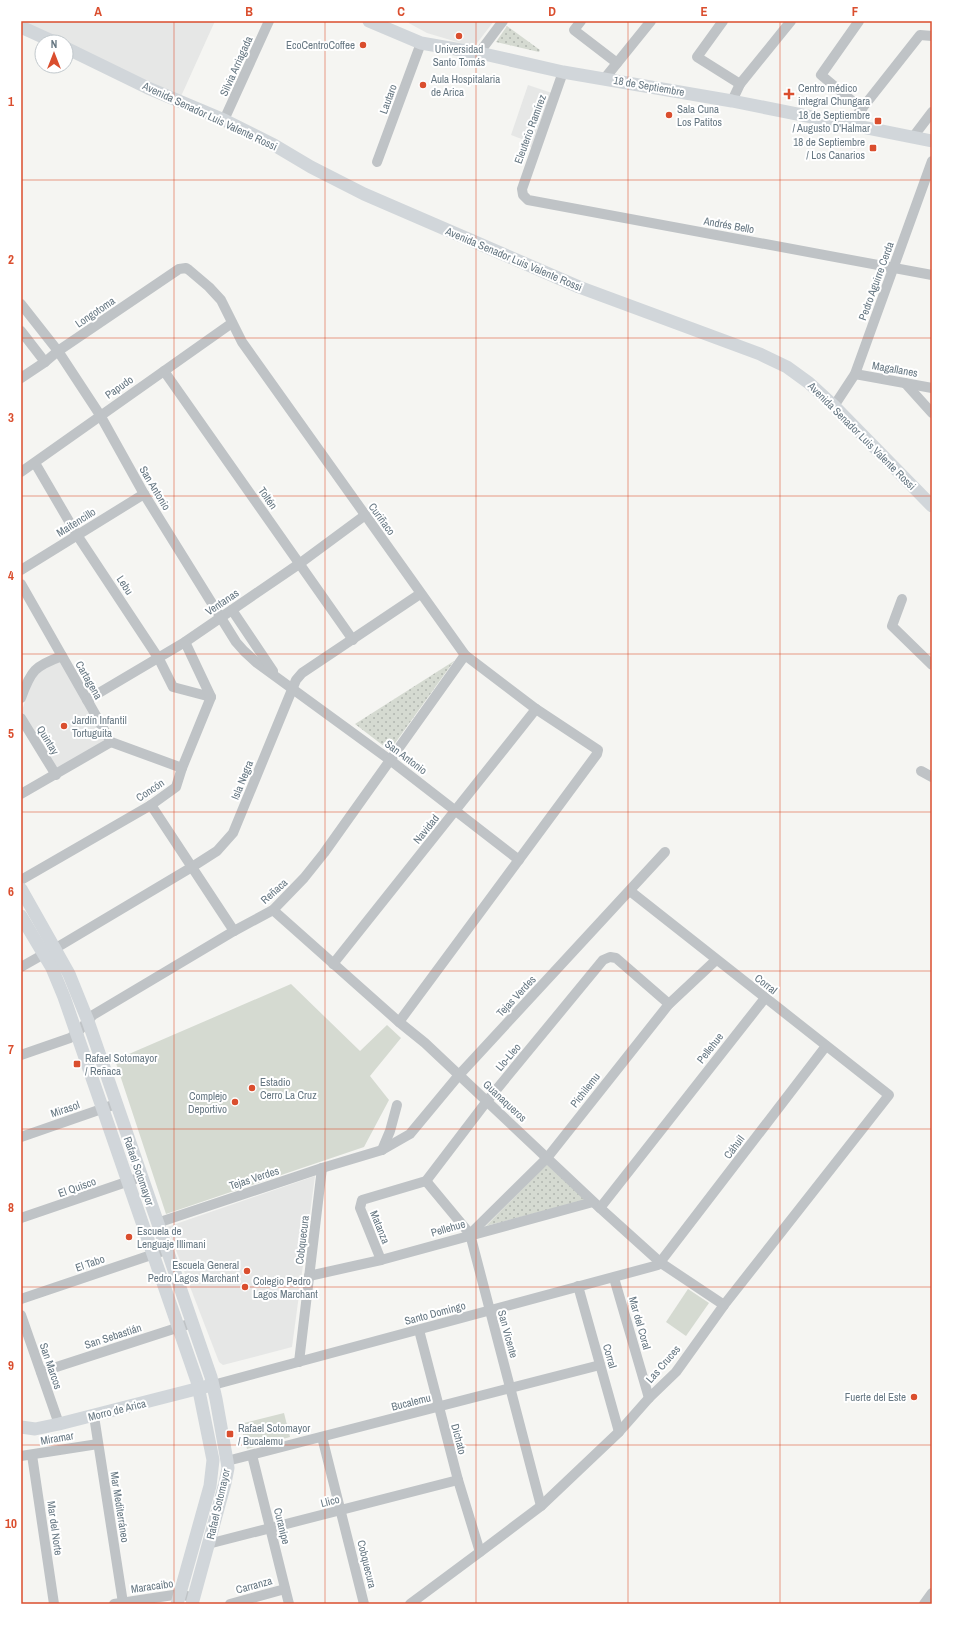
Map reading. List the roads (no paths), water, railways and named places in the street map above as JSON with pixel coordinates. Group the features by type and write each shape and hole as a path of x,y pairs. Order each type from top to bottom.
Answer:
{"main road":[{"name":"18 de Septiembre","path":"370,21 416,41 563,72 732,101 932,141"},
{"path":"390,21 416,41"},
{"path":"21,27 36,34"},
{"name":"Avenida Senador Luis Valente Rossi","path":"74,52 148,88 224,120 274,145 311,167 364,194 579,288 760,354 800,375 834,406 932,506"},
{"name":"Rafael Sotomayor","path":"21,889 70,974 88,1021 213,1385 228,1468 193,1601"},
{"name":"Rafael Sotomayor","path":"21,916 58,981 179,1327 199,1389 214,1467 178,1599"},
{"name":"Morro de Arica","path":"21,1427 35,1429 59,1424 213,1385"}],"street":[{"name":"Silvia Arriagada","path":"224,120 269,21"},
{"path":"479,54 503,21"},
{"path":"581,21 574,30 617,63"},
{"path":"605,78 651,21"},
{"path":"723,21 696,57 740,84"},
{"path":"732,101 740,84 791,21"},
{"path":"859,21 821,75 862,109"},
{"path":"850,125 920,35 932,36"},
{"name":"Lautaro","path":"377,162 416,41"},
{"name":"Eleuterio Ramírez","path":"523,195 522,189 563,72"},
{"path":"913,137 932,112"},
{"name":"Pedro Aguirre Cerda","path":"834,406 854,374 932,160"},
{"name":"Andrés Bello","path":"523,195 525,198 531,200 932,275"},
{"name":"Curiñaco","path":"184,268 190,270 214,292 225,307 242,342 364,516 465,655 536,709 598,750 519,860"},
{"name":"Longotoma","path":"21,378 45,362 58,351 177,271 184,268"},
{"name":"San Antonio","path":"21,304 58,351 100,415 144,494 222,617 236,642 244,651 257,663 390,760 519,860"},
{"name":"Papudo","path":"21,472 232,323"},
{"path":"21,332 45,362"},
{"name":"Toltén","path":"164,371 353,640"},
{"name":"Magallanes","path":"854,374 932,388"},
{"path":"905,383 932,413"},
{"name":"Lebu","path":"35,463 77,535 159,659 173,687 211,697"},
{"name":"Maitencillo","path":"21,570 144,494"},
{"name":"Ventanas","path":"87,700 159,659 185,642 299,564 364,516"},
{"name":"Cartagena","path":"21,584 111,742"},
{"name":"Isla Negra","path":"56,948 217,851 233,833 296,680 302,673 420,594"},
{"path":"902,598 892,626 932,665"},
{"name":"San Antonio","path":"232,610 276,676"},
{"path":"185,642 211,697"},
{"name":"Reñaca","path":"21,1055 70,1038 77,1033 93,1015 234,931 273,910 304,878 465,655"},
{"path":"21,698 28,677 41,663 62,656"},
{"name":"Concón","path":"21,880 152,805 176,787 182,768 211,697"},
{"name":"Navidad","path":"333,964 536,709"},
{"name":"Quintay","path":"21,718 56,775"},
{"path":"21,794 111,742 182,768"},
{"path":"921,771 932,777"},
{"path":"152,805 234,931"},
{"name":"Tejas Verdes","path":"157,1222 382,1150 410,1134 459,1075 630,891 664,852"},
{"path":"399,1022 519,860"},
{"name":"Corral","path":"630,891 889,1095"},
{"name":"Guanaqueros","path":"273,910 399,1022 425,1043 597,1205 661,1263 724,1305"},
{"path":"21,967 44,954"},
{"name":"Llo-Lleo","path":"426,1181 487,1100 604,960 610,957 616,958 669,1004"},
{"name":"Pichilemu","path":"470,1234 547,1158 669,1004 716,960"},
{"name":"Pellehue","path":"309,1276 381,1260 470,1234 597,1205 765,998"},
{"name":"Cáhuil","path":"661,1263 826,1046"},
{"name":"Las Cruces","path":"410,1604 541,1506 619,1432 649,1398 676,1372 724,1305 889,1095"},
{"name":"Mirasol","path":"21,1137 116,1104"},
{"path":"382,1150 390,1131 397,1105"},
{"name":"Cobquecura","path":"299,1362 322,1168"},
{"name":"El Quisco","path":"21,1218 141,1178"},
{"name":"Matanza","path":"381,1260 360,1208 360,1203 362,1200 426,1181"},
{"name":"San Vicente","path":"426,1181 470,1234 541,1506"},
{"name":"El Tabo","path":"21,1299 166,1250"},
{"name":"Santo Domingo","path":"213,1385 578,1286 654,1268 661,1263"},
{"name":"Mar del Coral","path":"614,1278 649,1398"},
{"name":"Corral","path":"578,1286 619,1432"},
{"name":"San Marcos","path":"21,1315 59,1424"},
{"name":"San Sebastián","path":"41,1372 192,1323"},
{"name":"Dichato","path":"419,1330 458,1480 480,1552"},
{"name":"Bucalemu","path":"227,1461 600,1365"},
{"name":"Mar Mediterráneo","path":"94,1416 119,1603"},
{"name":"Cobquecura","path":"322,1437 364,1604"},
{"name":"Miramar","path":"21,1456 98,1444"},
{"name":"Mar del Norte","path":"32,1455 54,1604"},
{"name":"Curanipe","path":"252,1455 288,1604"},
{"name":"Llico","path":"208,1544 458,1480"},
{"name":"Carranza","path":"230,1604 285,1589"},
{"path":"924,1604 932,1593"},
{"name":"Maracaibo","path":"119,1603 178,1599 193,1601"}],"place":[{"name":"Universidad Santo Tomás","path":"459,36"},
{"name":"EcoCentroCoffee","path":"363,45"},
{"name":"Aula Hospitalaria de Arica","path":"423,85"},
{"name":"Centro médico integral Chungara","path":"789,94"},
{"name":"Sala Cuna Los Patitos","path":"669,115"},
{"name":"18 de Septiembre / Augusto D'Halmar","path":"878,121"},
{"name":"18 de Septiembre / Los Canarios","path":"873,148"},
{"name":"Jardín Infantil Tortuguita","path":"64,726"},
{"name":"Rafael Sotomayor / Reñaca","path":"77,1064"},
{"name":"Estadio Cerro La Cruz","path":"252,1088"},
{"name":"Complejo Deportivo","path":"235,1102"},
{"name":"Escuela de Lenguaje Illimani","path":"129,1237"},
{"name":"Escuela General Pedro Lagos Marchant","path":"247,1271"},
{"name":"Colegio Pedro Lagos Marchant","path":"245,1287"},
{"name":"Fuerte del Este","path":"914,1397"},
{"name":"Rafael Sotomayor / Bucalemu","path":"230,1434"}]}
